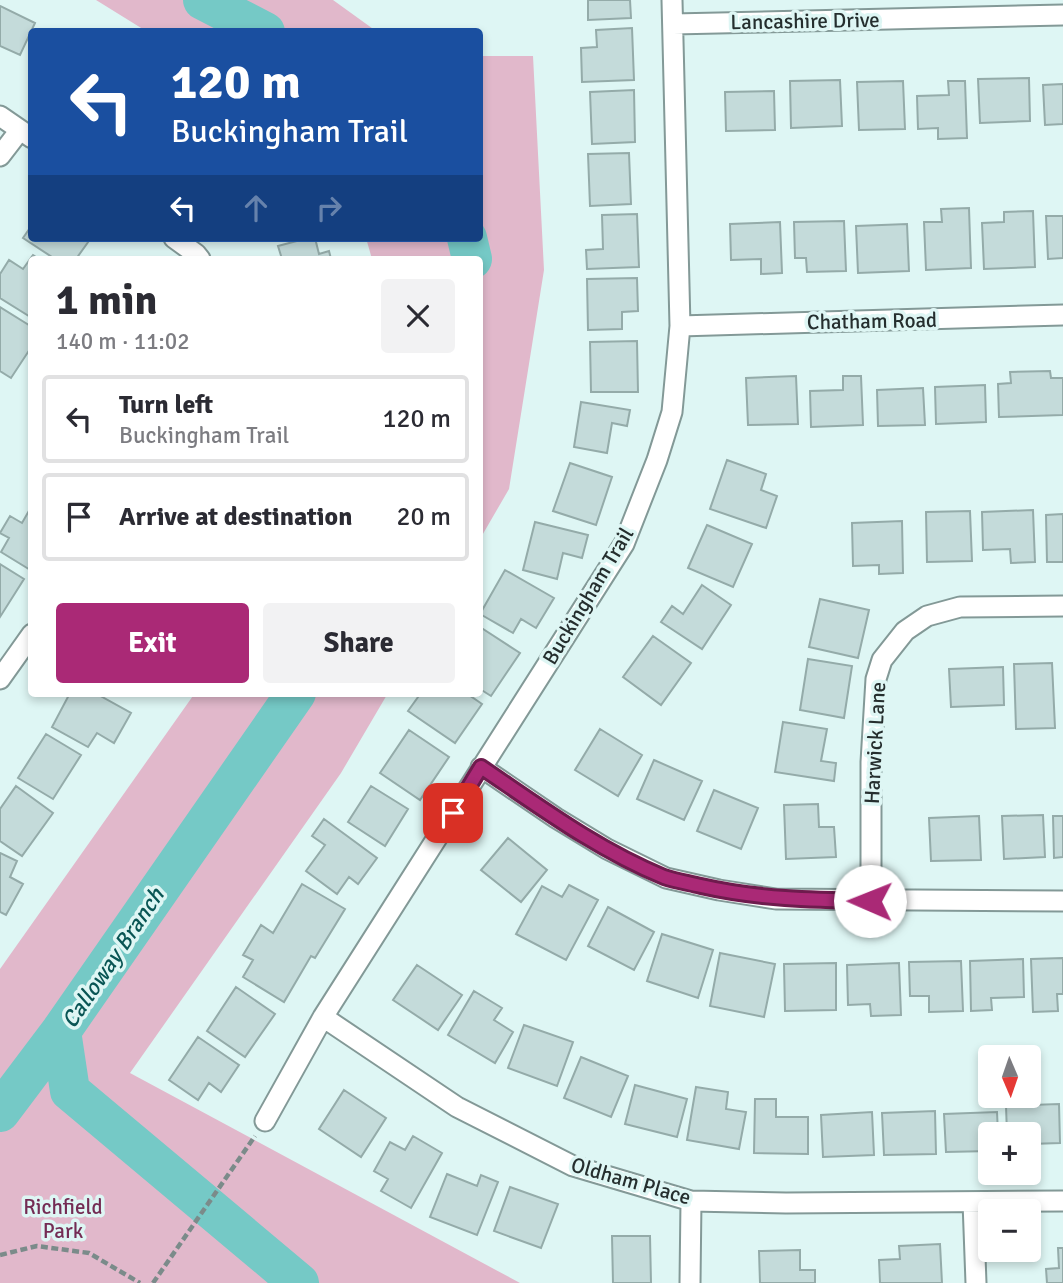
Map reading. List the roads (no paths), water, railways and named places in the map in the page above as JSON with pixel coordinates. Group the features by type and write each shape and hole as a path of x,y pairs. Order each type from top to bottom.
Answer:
{"street":[{"name":"Buckingham Trail","path":"265,1121 323,1017 624,544 657,460 672,412 680,326 672,0"},
{"name":"Lancashire Drive","path":"673,24 1063,15"},
{"path":"0,116 26,134 0,156"},
{"path":"180,242 198,256"},
{"name":"Chatham Road","path":"680,326 1063,315"},
{"name":"Harwick Lane","path":"870,901 871,762 876,679 881,660 905,631 927,616 960,607 1063,606"},
{"path":"0,679 28,640"},
{"path":"481,767 597,843 666,878 776,899 1063,901"},
{"name":"Oldham Place","path":"323,1017 457,1107 573,1166 691,1200 786,1203 1063,1201"},
{"path":"690,1283 691,1200"},
{"path":"973,1202 976,1283"}],"waterway":[{"name":"Calloway Branch","path":"203,0 257,28"},
{"name":"Calloway Branch","path":"468,242 471,256"},
{"name":"Calloway Branch","path":"0,1112 61,1031 293,697"},
{"name":"Calloway Branch","path":"61,1031 70,1091 299,1283"}],"park label":[{"name":"Richfield Park","path":"63,1219"}]}
